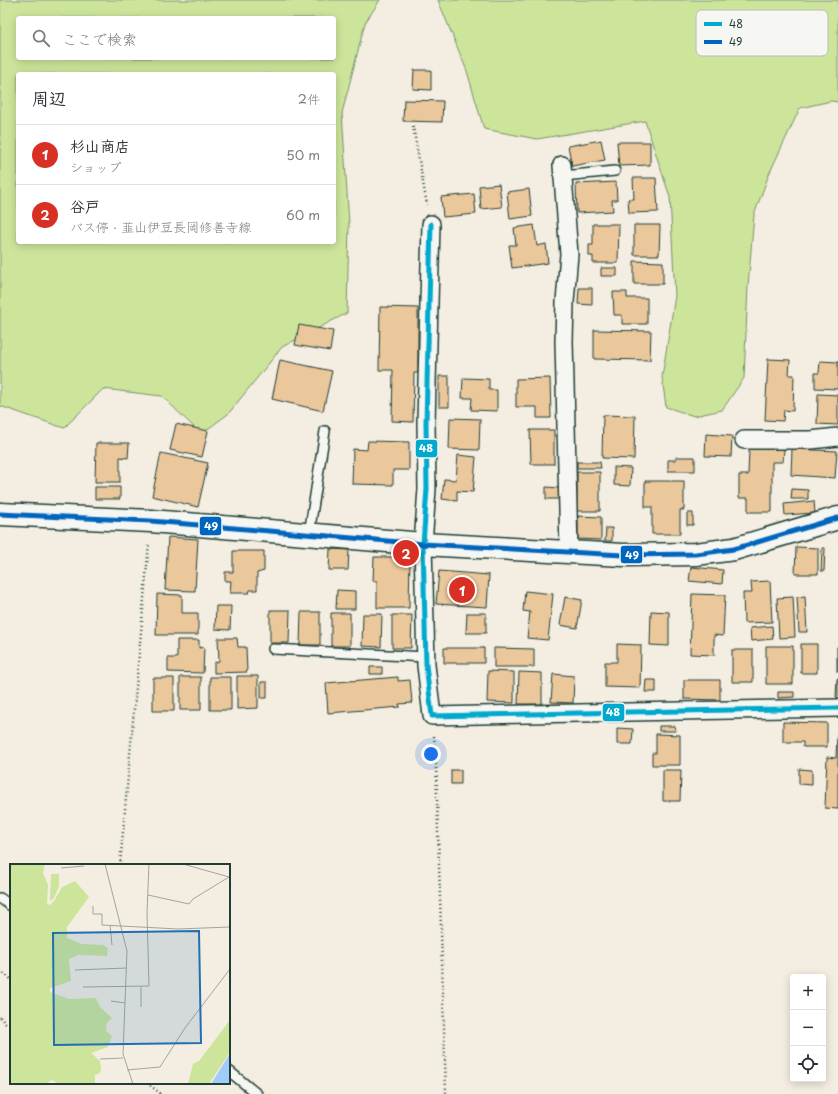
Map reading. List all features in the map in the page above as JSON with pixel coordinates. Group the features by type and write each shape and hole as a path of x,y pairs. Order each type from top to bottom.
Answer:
{"main road":[{"path":"0,514 151,521 423,544 623,555 696,554 734,549 838,518"}],"street":[{"path":"562,170 569,254 565,302 564,341 569,552"},
{"path":"431,224 426,423 426,489 423,544 426,657 432,716 601,714 838,708"},
{"path":"744,440 811,440 838,437"}],"lane":[{"path":"562,170 615,171"},
{"path":"309,534 325,431"},
{"path":"273,649 426,657"},
{"path":"0,898 10,905"},
{"path":"230,1073 257,1094"}],"path":[{"path":"413,126 431,224"},
{"path":"120,864 151,521"},
{"path":"432,716 437,773 446,1094"},
{"path":"0,971 10,978"},
{"path":"0,1017 6,1024"},
{"path":"148,1084 161,1094"}],"green space":[{"path":"0,0 380,0 365,23 342,113 349,225 347,313 282,347 228,414 201,434 162,396 103,389 64,428 0,406"},
{"path":"438,0 838,0 838,102 831,101 800,108 769,174 754,215 748,286 744,378 722,410 694,416 666,407 662,377 675,296 670,197 645,121 537,139 484,129 467,71"}],"building":[{"path":"414,70 431,70 431,90 413,89"},
{"path":"404,100 443,101 442,122 403,121"},
{"path":"601,140 605,160 572,166 568,146"},
{"path":"617,142 650,142 650,165 619,166"},
{"path":"633,178 656,178 658,212 629,213 628,199 634,199"},
{"path":"616,182 617,200 612,200 613,211 577,213 576,184"},
{"path":"499,184 502,207 481,209 479,186"},
{"path":"529,189 532,216 510,219 507,192"},
{"path":"474,194 476,214 443,217 441,197"},
{"path":"593,224 619,224 618,263 593,263 593,256 589,256 589,245 593,245"},
{"path":"534,225 537,246 546,244 548,263 512,268 509,245 516,245 514,228"},
{"path":"634,225 660,225 659,255 634,255"},
{"path":"634,261 663,262 663,284 634,284"},
{"path":"601,268 617,268 617,276 601,276"},
{"path":"579,288 592,288 592,305 578,304"},
{"path":"613,292 627,292 627,298 647,298 647,324 622,324 622,315 614,315"},
{"path":"380,307 418,308 418,373 414,373 413,422 392,421 393,370 379,370"},
{"path":"299,325 333,331 330,351 295,345"},
{"path":"594,330 651,331 650,360 594,359"},
{"path":"768,359 790,360 789,375 794,375 793,411 784,410 783,421 765,420"},
{"path":"280,360 332,371 323,411 272,399"},
{"path":"820,361 838,362 838,389 815,388 815,373 819,373"},
{"path":"439,376 449,376 449,407 439,407"},
{"path":"463,378 489,379 489,390 497,390 497,411 471,410 472,398 462,398"},
{"path":"550,378 551,418 537,418 537,407 516,407 516,379"},
{"path":"818,394 838,395 838,425 817,424"},
{"path":"603,415 635,416 634,459 602,458"},
{"path":"450,418 480,419 479,450 449,449"},
{"path":"176,424 208,431 202,457 170,450"},
{"path":"530,430 554,430 554,464 531,464"},
{"path":"706,434 732,436 731,457 705,456"},
{"path":"368,441 409,442 409,470 393,470 393,485 352,484 353,449 367,450"},
{"path":"96,443 129,443 128,458 120,457 120,482 95,482"},
{"path":"749,449 784,449 783,462 772,462 772,512 748,512 748,498 739,498 739,475 748,475"},
{"path":"792,449 837,451 835,478 791,475"},
{"path":"161,453 208,463 198,507 152,496"},
{"path":"458,455 476,457 473,492 457,491 457,501 442,499 444,479 456,480"},
{"path":"676,457 695,457 695,471 668,471 668,460 676,460"},
{"path":"577,462 600,462 601,468 577,468"},
{"path":"614,467 631,468 630,486 614,485"},
{"path":"577,472 600,472 600,511 577,511"},
{"path":"645,481 684,481 684,510 680,510 680,534 652,534 652,507 645,507"},
{"path":"95,487 120,487 120,499 95,499"},
{"path":"546,487 560,488 560,499 546,499"},
{"path":"792,489 808,490 808,499 791,499"},
{"path":"814,501 815,513 785,515 784,504"},
{"path":"687,513 693,513 693,525 687,525"},
{"path":"578,516 601,517 601,540 578,539"},
{"path":"606,528 612,528 612,541 605,541"},
{"path":"168,537 198,539 195,591 165,590"},
{"path":"796,547 818,548 818,574 795,574"},
{"path":"822,548 825,548 824,571 821,571"},
{"path":"330,549 349,550 348,570 329,570"},
{"path":"233,551 264,551 264,571 257,573 257,590 250,590 249,593 230,593 231,581 225,581 225,572 233,572"},
{"path":"374,557 410,557 409,608 377,608 377,581 373,581"},
{"path":"691,567 723,570 722,584 689,581"},
{"path":"439,571 489,575 487,607 436,604"},
{"path":"770,581 772,622 744,623 743,593 752,593 751,582"},
{"path":"337,590 355,591 355,609 336,609"},
{"path":"525,591 553,594 548,640 527,638 530,612 523,611"},
{"path":"157,594 182,595 182,613 198,613 198,635 156,635"},
{"path":"692,594 725,595 723,636 714,635 714,655 690,654"},
{"path":"805,596 807,632 799,632 797,597"},
{"path":"565,597 582,600 577,628 560,625"},
{"path":"793,597 795,637 779,638 777,598"},
{"path":"216,606 231,606 230,630 215,629"},
{"path":"270,610 290,610 289,643 270,643"},
{"path":"651,611 669,612 669,646 650,645"},
{"path":"301,612 320,612 320,645 300,645"},
{"path":"331,613 350,613 350,646 331,646"},
{"path":"467,613 486,613 486,633 466,633"},
{"path":"363,614 382,614 381,647 362,646"},
{"path":"392,615 412,615 411,648 392,648"},
{"path":"772,626 773,639 751,641 750,628"},
{"path":"218,638 237,638 238,647 246,647 247,672 214,673 214,663 219,661"},
{"path":"177,640 199,640 199,648 204,647 203,673 168,672 168,658 177,658"},
{"path":"617,644 641,645 640,688 605,687 605,662 617,662"},
{"path":"801,644 817,644 817,673 801,673"},
{"path":"766,646 793,646 793,684 766,684"},
{"path":"838,647 838,672 837,672"},
{"path":"444,648 484,648 484,663 444,663"},
{"path":"494,648 534,649 534,667 494,667"},
{"path":"732,650 753,650 753,682 732,682"},
{"path":"370,667 382,667 382,674 370,674"},
{"path":"488,671 514,672 514,703 487,702"},
{"path":"519,672 542,673 542,704 518,704"},
{"path":"553,674 574,676 573,703 551,702"},
{"path":"237,676 258,676 258,708 237,709"},
{"path":"180,677 201,677 201,710 180,710"},
{"path":"210,677 231,677 231,710 210,710"},
{"path":"398,677 398,681 410,680 412,703 399,704 400,707 328,713 326,683"},
{"path":"153,678 174,678 174,711 153,711"},
{"path":"837,679 838,697 836,697"},
{"path":"646,680 656,680 656,692 645,692"},
{"path":"684,680 720,680 720,700 684,699"},
{"path":"261,682 267,682 267,698 261,698"},
{"path":"778,692 794,692 794,697 778,698"},
{"path":"783,722 827,723 827,747 803,747 803,742 783,742"},
{"path":"659,726 675,726 676,731 659,731"},
{"path":"617,728 633,729 632,744 617,744"},
{"path":"656,734 680,735 680,765 652,765 652,753 656,753"},
{"path":"837,734 838,809 825,808 827,757 836,758"},
{"path":"799,769 812,770 812,785 799,784"},
{"path":"451,770 461,770 461,784 451,784"},
{"path":"663,770 681,770 680,801 663,801"}],"transit line":[{"name":"48","path":"431,224 426,423 427,489 423,544 426,665 432,716 838,708"},
{"name":"49","path":"0,514 151,521 423,544 623,555 696,554 734,549 838,518"}],"place":[{"name":"谷戸","path":"406,553"},
{"name":"杉山商店","path":"462,590"}]}
